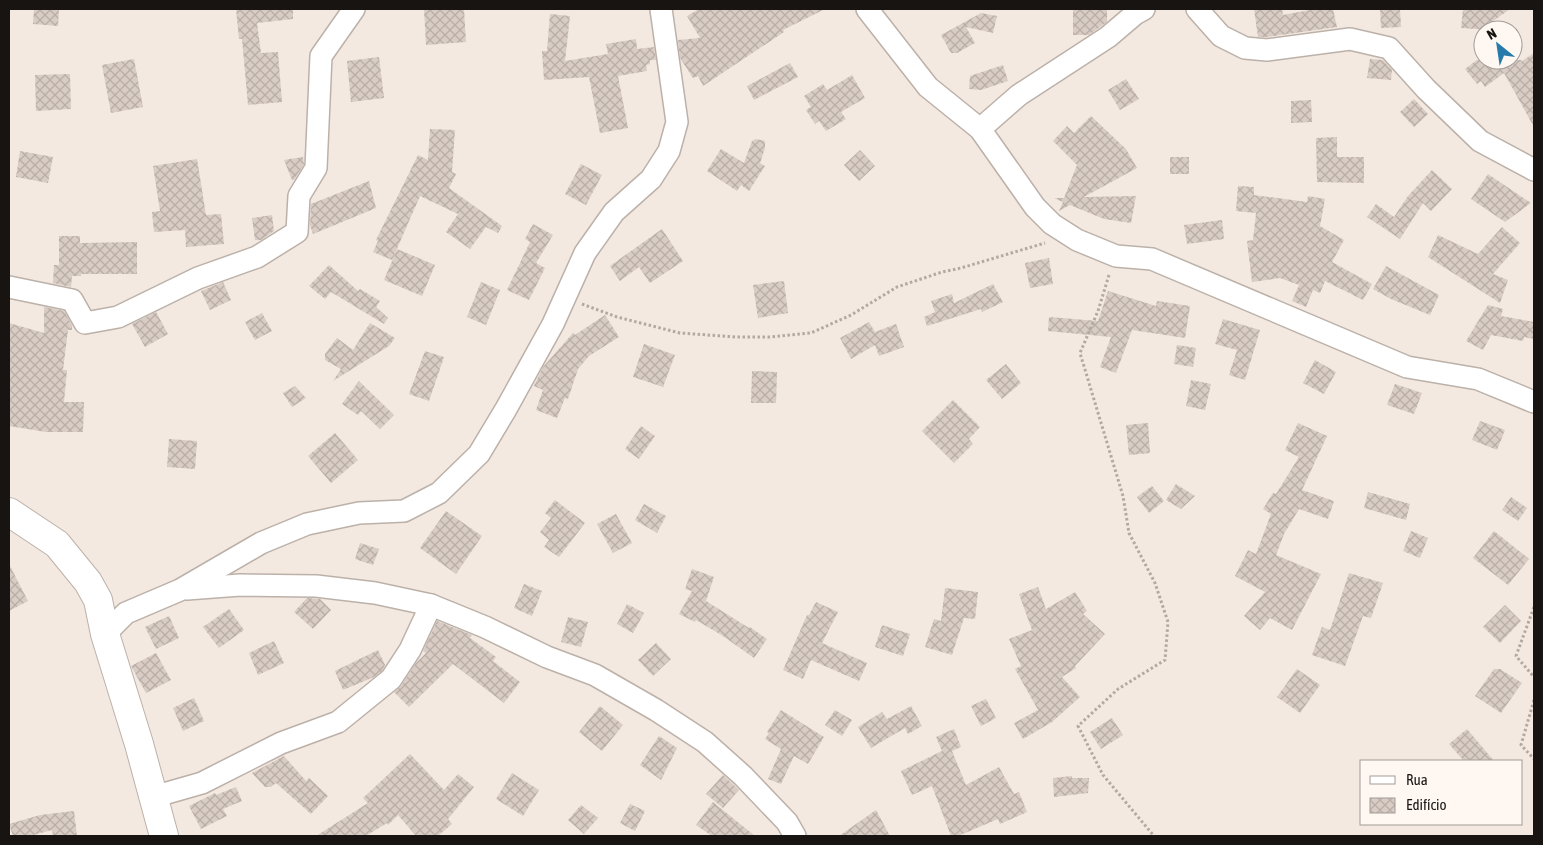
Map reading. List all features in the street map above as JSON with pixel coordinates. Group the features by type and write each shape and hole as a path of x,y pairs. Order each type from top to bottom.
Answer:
{"street":[{"path":"9,287 72,300 85,323 118,317 198,278 258,258 297,232 300,196 316,168 321,56 354,9"},
{"path":"105,634 126,613 180,590 261,544 307,524 359,513 404,511 439,493 479,454 553,324 586,253 614,212 651,179 669,151 677,122 661,9"},
{"path":"867,9 928,87 980,129 1036,207 1052,224 1078,240 1116,256 1152,259 1408,367 1478,379 1534,402"},
{"path":"980,129 1019,95 1108,38 1135,14 1144,9"},
{"path":"1196,9 1221,36 1245,48 1267,50 1350,38 1389,48 1426,89 1480,142 1534,170"},
{"path":"9,512 57,544 88,582 98,600 105,634 139,744 164,836"},
{"path":"180,590 240,585 316,586 375,594 431,605 485,627 547,657 595,675 656,710 705,742 718,753 787,822 795,836"},
{"path":"153,797 202,782 281,743 338,722 391,679 410,650 431,605"}],"path":[{"path":"566,295 617,317 680,334 736,338 812,333 851,315 897,287 1058,238 1078,240"},
{"path":"1116,256 1098,311 1080,353 1123,496 1129,533 1155,583 1168,622 1164,660 1118,689 1078,726 1103,775 1154,836"},
{"path":"1534,607 1516,656 1534,677"},
{"path":"1534,700 1520,746 1534,759"}],"building":[{"path":"34,9 59,10 58,26 33,24"},
{"path":"236,9 293,9 293,19 257,23 261,53 278,52 282,102 248,105 242,39 239,39"},
{"path":"424,9 464,9 466,42 426,45"},
{"path":"699,9 825,9 783,30 784,32 703,86 698,76 693,78 680,58 678,40 700,38 687,16"},
{"path":"1073,9 1107,9 1107,22 1089,35 1073,35"},
{"path":"1254,9 1282,9 1283,15 1315,9 1333,9 1337,27 1258,37"},
{"path":"1380,9 1400,9 1401,27 1381,28"},
{"path":"1463,9 1510,9 1495,20 1473,20 1473,29 1461,28"},
{"path":"981,13 997,16 993,33 966,27 975,43 957,53 951,53 941,35"},
{"path":"550,14 570,16 565,61 608,54 606,44 636,39 637,49 654,47 656,60 650,60 650,64 646,65 647,71 618,76 628,128 600,133 589,77 544,80 542,51 547,51"},
{"path":"1534,53 1534,127 1504,73 1485,87 1481,81 1477,84 1465,69 1473,63 1473,70 1523,70 1523,60"},
{"path":"379,57 384,98 351,102 347,61"},
{"path":"134,59 143,107 111,113 102,65"},
{"path":"1370,59 1383,60 1392,70 1391,80 1367,78"},
{"path":"790,63 798,77 754,100 747,86"},
{"path":"1003,65 1008,81 981,90 969,89 970,76"},
{"path":"70,74 71,109 36,111 35,75"},
{"path":"852,75 865,98 841,112 846,119 826,131 819,121 815,124 806,110 811,107 804,96 823,84 827,90"},
{"path":"1126,79 1139,99 1120,110 1108,90"},
{"path":"1414,99 1428,114 1414,127 1400,112"},
{"path":"1311,100 1312,122 1291,123 1291,101"},
{"path":"1091,116 1126,149 1137,168 1084,197 1136,196 1131,223 1104,219 1070,205 1059,211 1063,202 1054,198 1064,198 1077,165 1053,141 1067,126 1074,133"},
{"path":"430,129 455,130 452,172 456,174 449,188 502,226 498,233 486,227 470,249 446,232 458,214 420,196 392,260 373,252 378,241 376,240 418,155 428,160"},
{"path":"1337,137 1337,157 1364,157 1364,183 1317,182 1316,138"},
{"path":"756,139 765,141 765,148 760,163 765,166 749,191 741,185 737,191 707,171 721,149 744,163 752,141"},
{"path":"860,150 875,166 859,181 844,165"},
{"path":"20,151 53,157 48,183 16,177"},
{"path":"303,157 304,164 294,180 292,180 284,160"},
{"path":"1170,157 1189,157 1189,174 1170,174"},
{"path":"197,159 206,215 221,214 224,244 186,247 185,230 154,232 152,212 160,211 153,166"},
{"path":"581,164 602,175 586,205 565,194"},
{"path":"1432,170 1452,189 1431,211 1423,203 1400,239 1367,217 1376,204 1394,217 1408,196"},
{"path":"1488,174 1531,203 1505,222 1471,199"},
{"path":"369,181 376,208 313,234 310,225 311,204"},
{"path":"1238,186 1254,187 1254,195 1307,202 1308,196 1325,199 1320,226 1344,240 1332,262 1372,284 1363,300 1325,281 1320,293 1313,290 1306,307 1292,301 1299,285 1280,278 1252,282 1247,241 1253,240 1256,213 1236,211"},
{"path":"272,215 274,231 261,240 255,240 252,218"},
{"path":"1222,220 1224,239 1187,244 1184,225"},
{"path":"533,224 553,235 536,263 545,268 529,300 507,290 530,242 525,239"},
{"path":"1502,227 1520,243 1493,274 1508,280 1500,303 1428,257 1438,235 1478,254"},
{"path":"662,229 683,261 650,283 639,267 620,281 610,266"},
{"path":"59,236 80,236 80,243 137,242 137,274 81,274 81,276 72,276 71,287 53,283 54,265 59,265"},
{"path":"397,249 435,265 422,296 384,280"},
{"path":"1049,258 1053,284 1030,288 1025,263"},
{"path":"329,265 358,291 360,289 380,301 376,307 388,318 384,324 331,292 325,299 309,286"},
{"path":"1386,266 1439,295 1430,315 1391,299 1373,289"},
{"path":"784,281 788,313 758,318 753,285"},
{"path":"223,282 231,300 210,310 201,291"},
{"path":"481,282 500,290 486,325 467,317"},
{"path":"993,284 1003,302 982,312 981,309 927,326 924,317 935,312 931,301 952,294 954,303"},
{"path":"1108,291 1156,306 1157,301 1190,306 1185,338 1132,330 1116,373 1100,367 1111,337 1048,331 1049,317 1098,321"},
{"path":"1488,305 1503,309 1501,316 1534,322 1534,339 1524,337 1523,341 1491,335 1483,350 1466,341"},
{"path":"44,307 64,311 72,325 72,330 68,330 63,370 67,370 64,402 84,402 83,432 46,432 9,426 9,323 44,333"},
{"path":"156,312 168,334 145,347 132,324"},
{"path":"262,313 272,331 255,340 245,322"},
{"path":"605,315 619,337 589,356 578,369 568,399 565,398 557,418 536,410 543,390 534,386 543,367 573,333 575,335"},
{"path":"1223,319 1260,330 1245,380 1229,375 1237,350 1215,344"},
{"path":"869,322 875,332 896,324 904,347 879,356 875,345 851,359 840,338"},
{"path":"370,323 395,338 389,346 333,381 341,369 325,360 325,354 337,338 353,350"},
{"path":"644,344 675,355 663,387 633,377"},
{"path":"1177,345 1196,348 1193,367 1174,364"},
{"path":"425,351 444,357 429,401 409,394"},
{"path":"1315,360 1336,372 1324,394 1303,383"},
{"path":"1006,364 1021,383 1002,399 986,380"},
{"path":"752,371 777,372 776,403 751,403"},
{"path":"1191,380 1211,384 1205,410 1186,406"},
{"path":"359,381 394,415 380,429 361,411 358,415 342,404"},
{"path":"1395,384 1422,393 1414,414 1387,405"},
{"path":"295,386 306,398 292,407 283,393"},
{"path":"953,400 980,427 969,439 973,444 954,463 922,431"},
{"path":"1480,421 1505,430 1497,450 1472,440"},
{"path":"1148,423 1150,453 1129,455 1126,425"},
{"path":"1298,423 1327,436 1302,490 1334,501 1328,519 1299,509 1284,534 1276,555 1321,574 1292,630 1270,618 1260,630 1244,616 1265,592 1235,576 1248,550 1256,554 1271,514 1263,509 1273,493 1276,494 1299,457 1285,450"},
{"path":"641,426 655,436 639,459 625,449"},
{"path":"335,433 358,460 331,483 308,456"},
{"path":"169,439 197,441 195,469 167,467"},
{"path":"1176,484 1195,496 1181,509 1166,500"},
{"path":"1152,486 1164,501 1149,513 1137,497"},
{"path":"1368,492 1410,504 1406,520 1364,508"},
{"path":"1511,497 1527,508 1518,521 1502,510"},
{"path":"555,500 585,523 559,557 544,547 549,540 540,532 551,518 545,513"},
{"path":"644,504 666,516 657,533 635,520"},
{"path":"446,511 482,536 456,574 420,548"},
{"path":"616,514 632,543 613,553 597,524"},
{"path":"1411,531 1428,538 1420,558 1403,551"},
{"path":"1494,531 1529,559 1508,585 1473,558"},
{"path":"360,543 379,549 373,565 355,559"},
{"path":"9,564 28,601 9,611"},
{"path":"692,569 714,577 706,601 767,639 754,658 696,620 695,622 679,614 692,591 685,589"},
{"path":"1349,573 1383,583 1371,618 1363,616 1345,666 1312,655 1322,627 1330,630"},
{"path":"524,584 542,591 532,616 514,608"},
{"path":"1038,587 1046,609 1075,592 1087,611 1083,614 1105,634 1075,666 1076,668 1062,677 1080,697 1052,722 1023,739 1014,723 1038,710 1015,669 1021,666 1009,639 1032,630 1019,594"},
{"path":"945,588 978,592 975,619 964,618 952,655 925,647 934,619 941,621"},
{"path":"307,598 320,599 331,610 313,629 294,612"},
{"path":"816,602 838,612 822,643 867,663 859,681 811,660 803,679 783,670 807,615 809,615"},
{"path":"627,604 644,613 633,633 617,624"},
{"path":"1505,605 1521,621 1500,643 1483,627"},
{"path":"229,609 244,630 219,648 203,627"},
{"path":"169,616 179,638 156,649 145,627"},
{"path":"568,617 588,622 581,647 561,642"},
{"path":"437,621 472,635 470,638 496,657 493,661 520,682 504,703 453,664 409,707 394,692 401,686 416,663 426,653 423,651"},
{"path":"882,625 910,634 903,656 875,647"},
{"path":"274,641 284,663 258,675 249,653"},
{"path":"656,643 671,659 653,676 638,660"},
{"path":"378,650 385,665 382,671 374,677 343,690 335,671"},
{"path":"156,653 171,680 146,693 131,666"},
{"path":"1297,669 1320,685 1300,713 1277,697"},
{"path":"1494,669 1500,669 1522,683 1501,713 1475,696"},
{"path":"194,698 204,721 183,731 173,708"},
{"path":"986,699 996,718 981,726 971,706"},
{"path":"600,706 623,725 602,751 579,732"},
{"path":"911,706 922,726 908,734 905,728 871,748 858,727 882,712 887,719"},
{"path":"781,710 824,737 808,764 794,756 781,784 768,779 781,749 765,739 769,733 767,732"},
{"path":"835,710 852,720 842,736 825,725"},
{"path":"1112,718 1123,735 1101,749 1090,732"},
{"path":"954,729 961,747 952,751 966,785 999,767 1014,794 1019,792 1027,812 1000,824 998,819 958,836 951,836 932,786 912,795 901,771 942,751 936,737"},
{"path":"1467,729 1493,760 1463,760 1449,744"},
{"path":"659,736 677,748 661,780 640,765"},
{"path":"410,754 444,790 458,774 474,787 448,819 452,824 438,836 416,836 398,815 388,825 387,823 366,836 316,836 368,803 363,798"},
{"path":"284,756 306,781 309,778 328,796 311,814 276,783 271,787 265,787 252,773"},
{"path":"512,773 539,790 523,816 496,799"},
{"path":"723,775 739,790 723,808 706,794"},
{"path":"1072,776 1072,778 1089,778 1088,793 1054,797 1053,778"},
{"path":"236,787 242,801 223,809 227,816 201,829 189,806 215,793 216,795"},
{"path":"713,802 755,836 712,836 696,825"},
{"path":"630,804 645,811 635,831 620,823"},
{"path":"581,805 598,818 584,834 568,820"},
{"path":"876,810 890,836 839,836"},
{"path":"74,811 77,836 53,836 52,830 30,836 13,836 9,824 40,815"}]}
